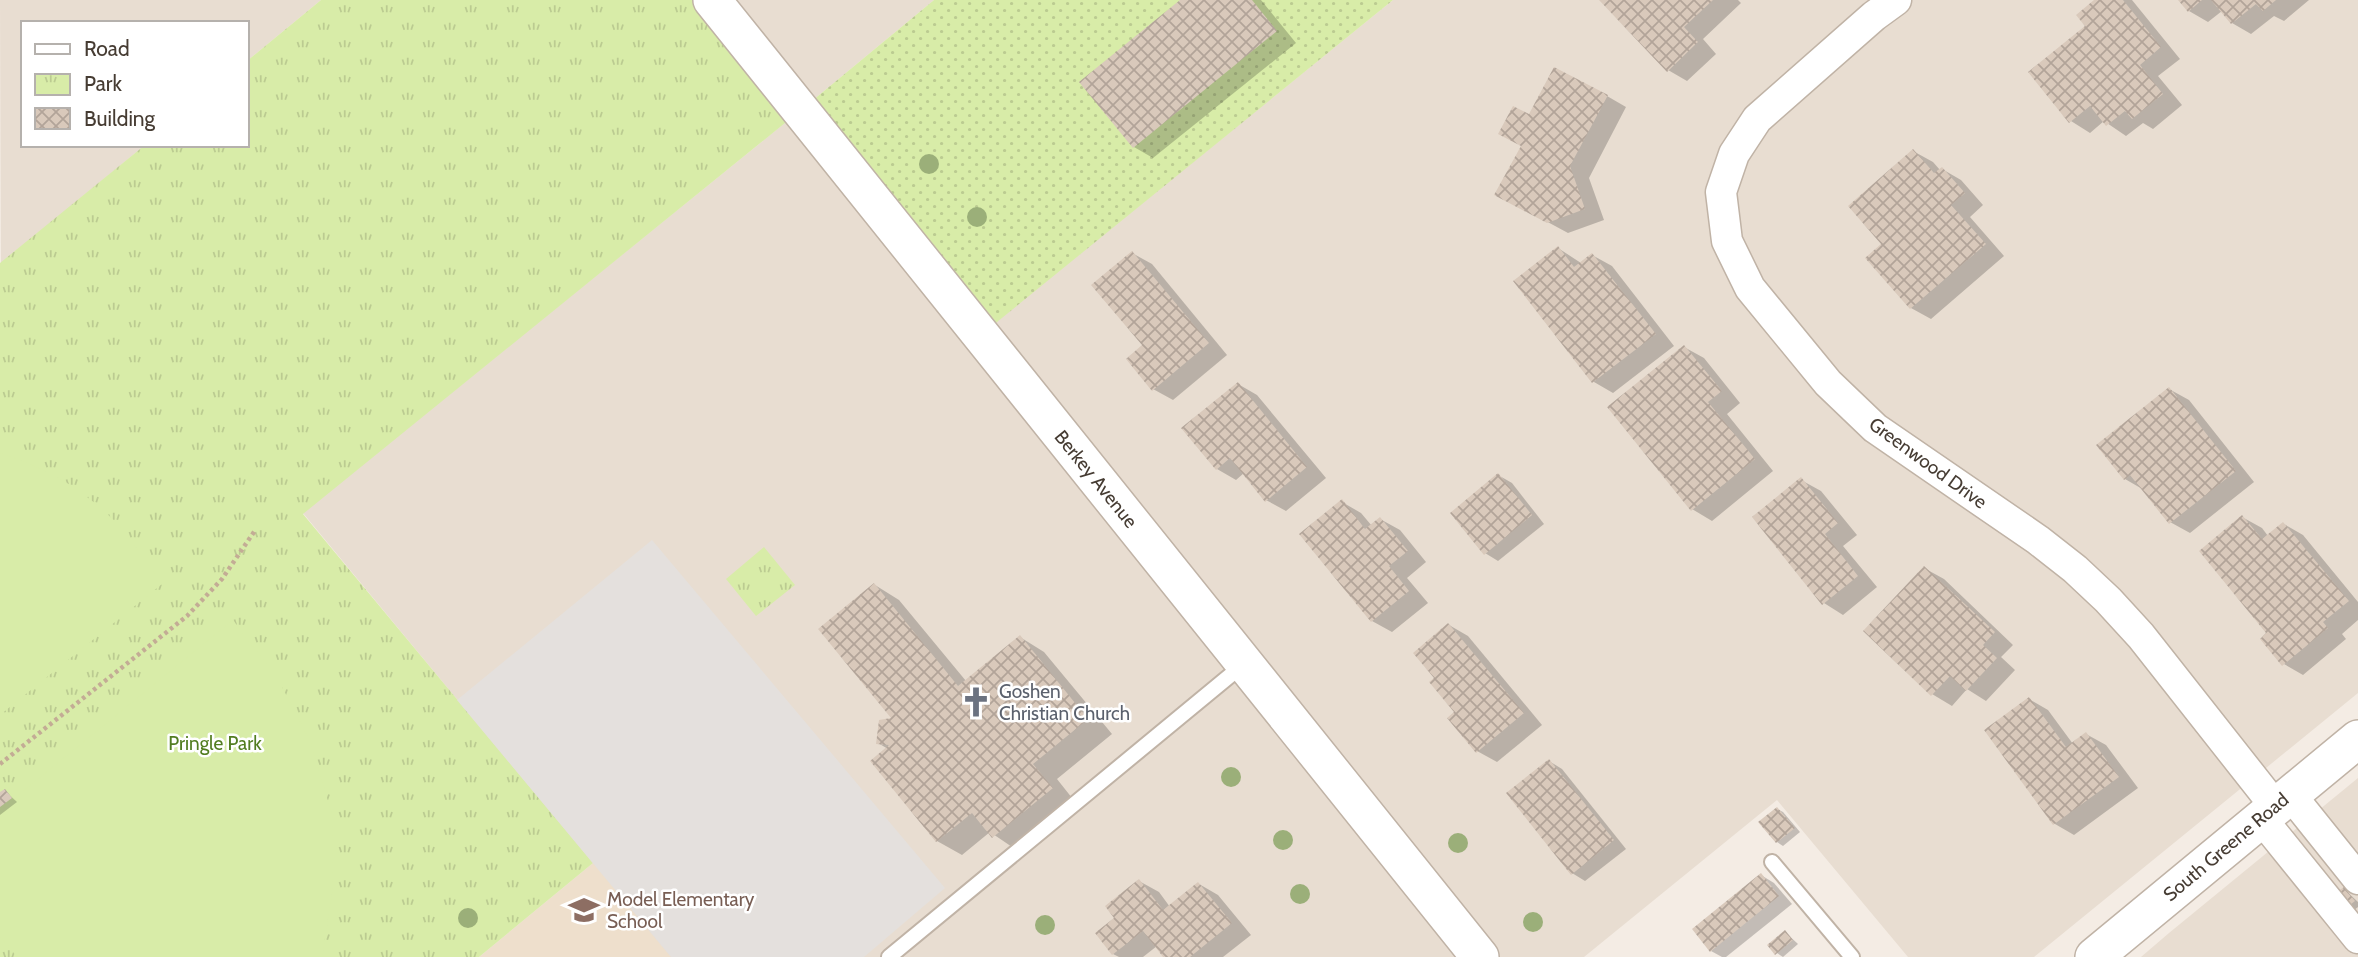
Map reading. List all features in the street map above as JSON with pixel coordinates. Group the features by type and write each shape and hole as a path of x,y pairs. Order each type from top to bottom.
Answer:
{"street":[{"name":"Berkey Avenue","path":"712,0 1480,957"},
{"name":"Greenwood Drive","path":"1896,0 1874,16 1757,119 1734,154 1721,192 1727,241 1750,288 1828,383 1875,428 2038,540 2100,592 2141,636 2275,806"},
{"name":"South Greene Road","path":"2094,957 2358,738"},
{"path":"2275,806 2358,879"},
{"path":"2275,806 2358,938"}],"lane":[{"path":"889,957 1245,663"},
{"path":"1772,862 1852,957"}],"path":[{"path":"0,764 187,616 222,579 256,529"}],"shaded area":[{"path":"0,0 321,0 248,60 248,21 21,21 21,147 143,147 1,264"},
{"path":"712,0 934,0 801,110"},
{"path":"1393,0 2358,0 2358,693 2034,957 1908,957 1777,800 1584,957 670,957 303,513 801,110 981,334"},
{"path":"652,540 945,888 864,957 671,957 457,700"},
{"path":"2358,778 2358,957 2141,957 2169,933"},
{"name":"Model Elementary School","path":"593,863 671,957 479,957"}],"green space":[{"name":"Pringle Park","path":"321,0 712,0 801,110 303,514 593,863 479,957 0,957 0,263 143,147 248,147 248,60"},
{"path":"934,0 1393,0 981,335 801,110"},
{"path":"0,453 53,475 100,507 127,535 162,584 0,715"},
{"path":"764,547 795,585 756,616 726,579"},
{"path":"233,620 279,681 311,743 332,815 333,888 322,957 17,957 0,936 0,810"}],"building":[{"path":"1180,0 1252,0 1277,31 1133,148 1079,82"},
{"path":"1599,0 1713,0 1684,27 1698,42 1667,72"},
{"path":"2094,0 2123,0 2161,47 2140,65 2163,94 2132,119 2125,111 2106,126 2090,106 2069,123 2028,72 2085,26 2076,15"},
{"path":"2178,0 2202,0 2188,12"},
{"path":"2211,0 2276,0 2263,11 2256,4 2231,24"},
{"path":"1554,67 1608,95 1570,166 1585,209 1547,223 1494,195 1521,146 1498,134 1513,106 1529,114"},
{"path":"1913,149 1934,173 1942,167 1965,193 1951,205 1986,244 1910,309 1865,258 1881,244 1848,206"},
{"path":"1558,246 1574,267 1592,253 1656,334 1592,383 1513,281"},
{"path":"1132,251 1209,343 1152,391 1126,359 1142,345 1091,285"},
{"path":"1684,345 1722,391 1708,402 1755,459 1691,511 1607,407"},
{"path":"1238,382 1307,467 1265,502 1230,458 1216,470 1181,428"},
{"path":"2169,387 2236,471 2169,524 2130,475 2124,480 2096,445"},
{"path":"1498,473 1532,515 1484,555 1450,513"},
{"path":"1801,477 1838,523 1825,534 1858,576 1822,605 1752,517"},
{"path":"1342,499 1365,529 1380,517 1408,551 1389,566 1409,591 1371,622 1299,534"},
{"path":"2242,515 2262,539 2283,522 2349,601 2323,622 2328,628 2282,666 2260,639 2266,633 2199,551"},
{"path":"1924,566 1995,632 1983,645 1997,658 1966,691 1950,676 1931,696 1863,631"},
{"name":"Goshen Christian Church","path":"874,583 958,686 1020,635 1088,719 1033,764 1053,788 992,838 972,813 936,842 870,761 889,745 876,744 879,720 891,718 818,629"},
{"path":"1448,623 1524,713 1476,753 1447,718 1454,712 1429,682 1434,678 1413,653"},
{"path":"2029,697 2066,747 2086,732 2119,777 2053,825 1984,730"},
{"path":"1549,759 1614,840 1571,875 1506,793"},
{"path":"5,789 12,798 0,807 0,792"},
{"path":"1777,807 1795,828 1776,843 1758,822"},
{"path":"1761,873 1779,896 1710,952 1692,929"},
{"path":"1139,879 1163,910 1198,882 1232,923 1190,957 1163,957 1143,931 1112,955 1095,933 1114,918 1105,906"},
{"path":"2344,887 2355,901 2346,908 2334,894"},
{"path":"1785,930 1793,940 1775,955 1767,945"}],"place":[{"name":"Goshen Christian Church","path":"976,702"},
{"name":"Model Elementary School","path":"584,910"}]}
